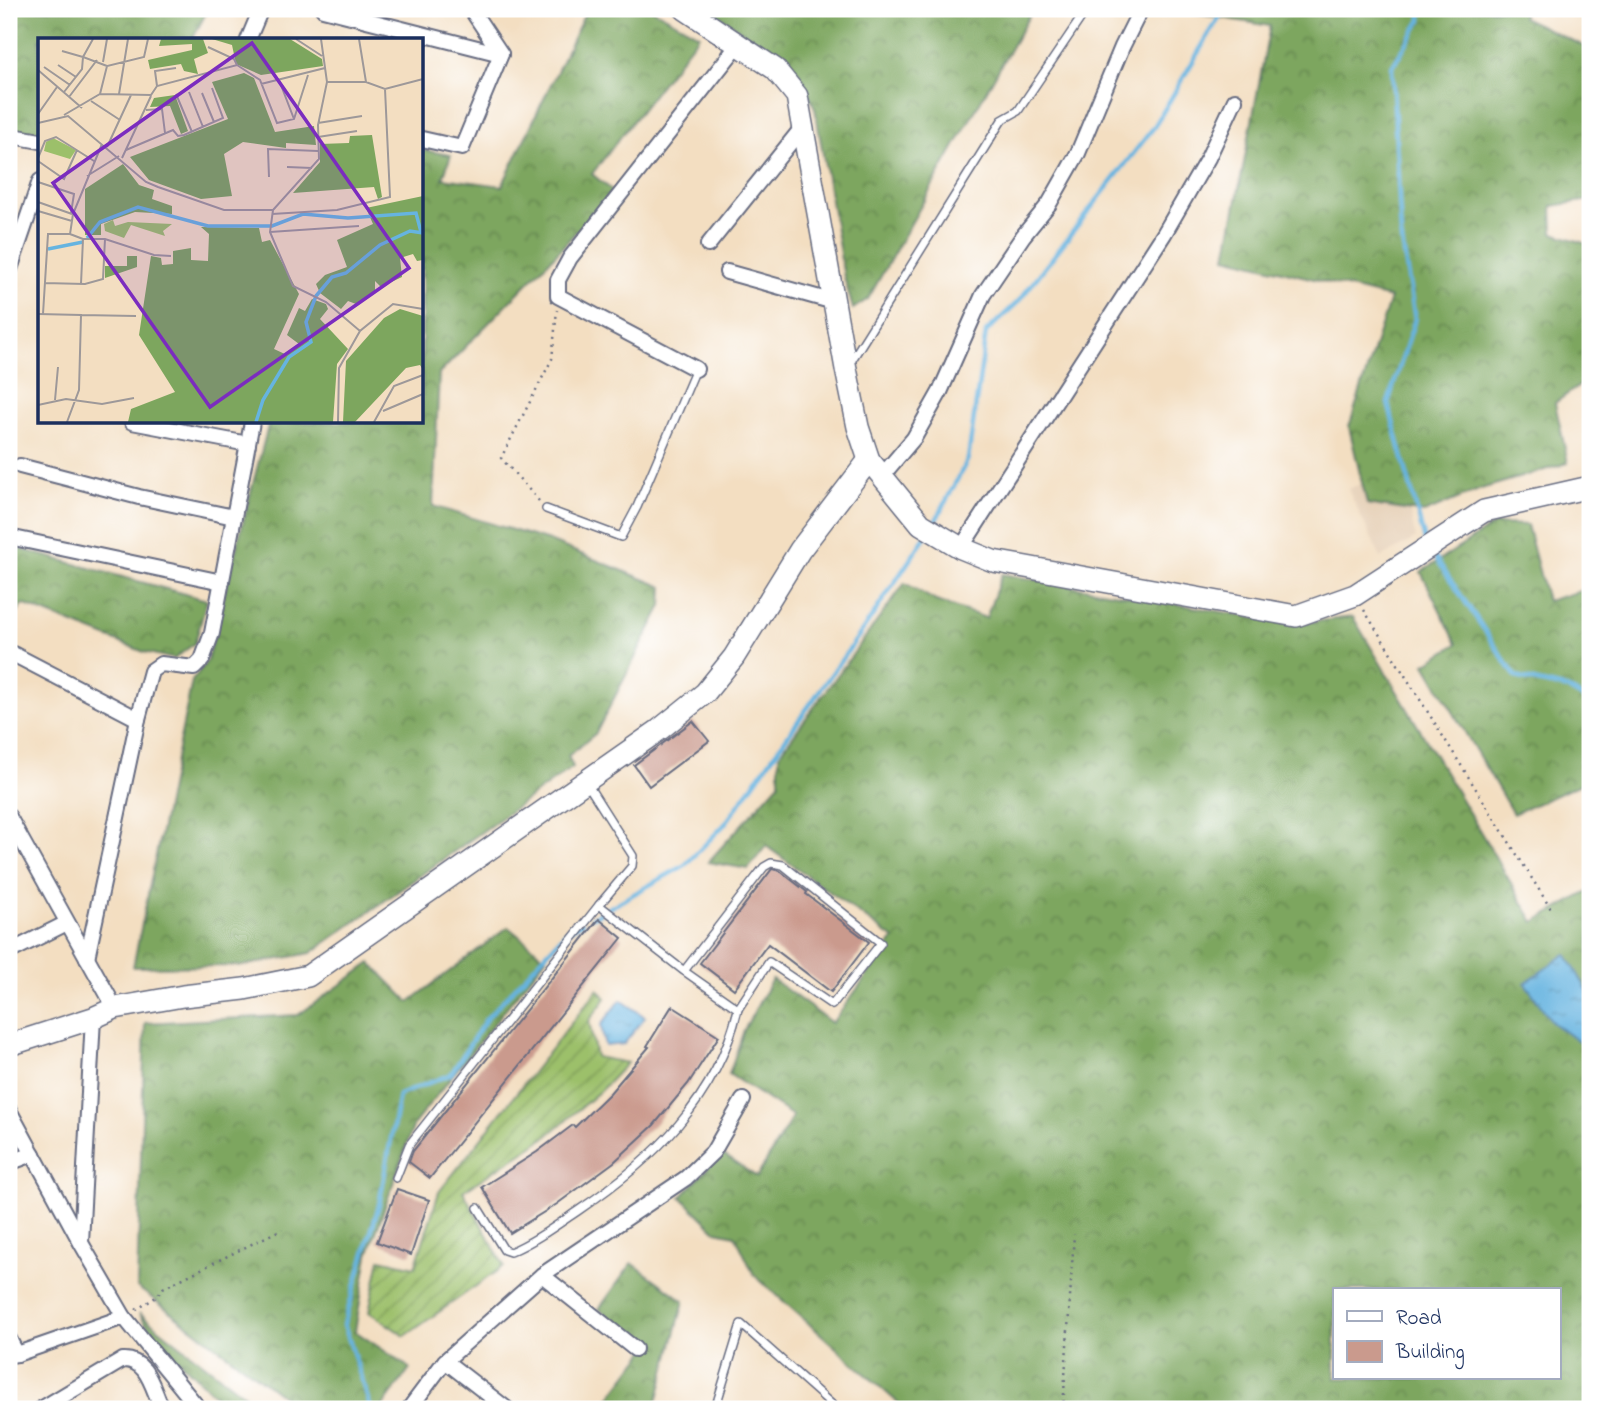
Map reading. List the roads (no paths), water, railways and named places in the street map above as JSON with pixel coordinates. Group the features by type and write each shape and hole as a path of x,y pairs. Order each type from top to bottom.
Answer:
{"street":[{"path":"249,38 261,9"},
{"path":"323,9 501,54"},
{"path":"471,9 501,54"},
{"path":"685,9 775,69 797,96 858,427 875,469 921,524 961,548 993,561 1296,616 1355,595 1484,511 1590,487"},
{"path":"9,1045 93,1018 115,1008 244,989 308,976 659,730 705,693 734,657 800,550 875,469 914,438 940,392 983,295 1023,236 1049,204 1078,153 1122,47 1141,9"},
{"path":"696,369 558,296 558,280 570,258 738,44"},
{"path":"424,139 463,148 501,54"},
{"path":"961,548 1164,234 1209,158 1235,100"},
{"path":"708,245 803,128"},
{"path":"9,139 13,136 38,141"},
{"path":"9,272 13,246 38,186"},
{"path":"727,272 834,302"},
{"path":"143,424 248,444"},
{"path":"87,958 138,719 151,671 161,664 194,668 202,660 212,634 252,424"},
{"path":"20,466 139,497 234,517"},
{"path":"9,537 222,582"},
{"path":"9,660 13,654 138,719"},
{"path":"9,817 115,1008"},
{"path":"9,952 67,923"},
{"path":"81,1243 93,1018"},
{"path":"409,1409 445,1361 542,1275 686,1178 713,1152 743,1100"},
{"path":"9,1110 124,1317 198,1409"},
{"path":"9,1163 33,1154"},
{"path":"542,1275 635,1349"},
{"path":"9,1339 13,1355 124,1317"},
{"path":"41,1409 122,1360 133,1360 143,1367 161,1406 167,1409"},
{"path":"445,1361 507,1409"}],"lane":[{"path":"846,369 1002,120 1018,111 1087,9"},
{"path":"545,509 621,537 696,369"},
{"path":"396,1178 409,1145 634,862 633,856 586,782"},
{"path":"478,1208 504,1250 510,1252 566,1219 638,1167 694,1105 719,1064 738,1009 769,962 832,1005 881,943 783,865 771,863 764,867 684,971"},
{"path":"598,905 738,1009"},
{"path":"715,1409 741,1324 837,1409"}],"water":[{"path":"1566,954 1590,995 1590,1036 1580,1043 1553,1023 1525,983"},
{"path":"621,1000 645,1017 624,1044 605,1046 601,1025"}],"waterway":[{"path":"934,524 968,459 986,332 1018,302 1154,127 1224,9"},
{"path":"1421,9 1421,20 1392,67 1401,235 1415,319 1388,403 1425,541"},
{"path":"593,917 685,865 725,824 867,624 927,534"},
{"path":"1431,551 1516,677 1568,689 1590,702"},
{"path":"371,1409 344,1324 379,1205 399,1095 451,1074 486,1019 566,932 582,923"}]}
